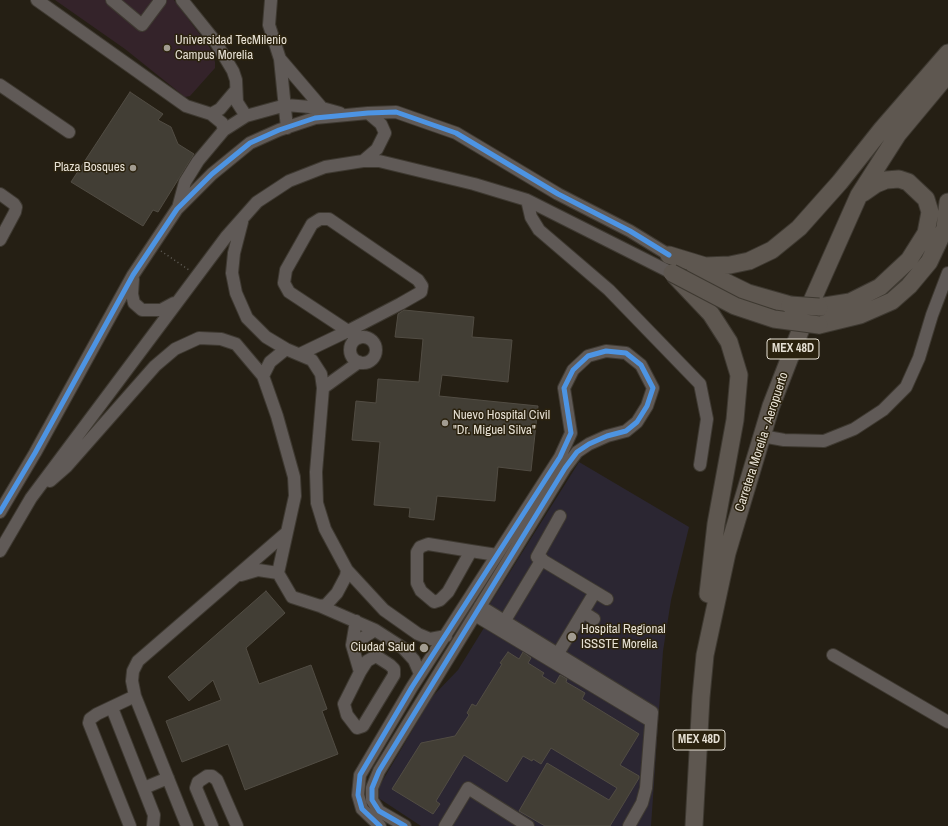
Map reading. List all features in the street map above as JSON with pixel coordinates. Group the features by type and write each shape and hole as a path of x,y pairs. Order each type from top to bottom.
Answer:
{"highway":[{"path":"670,254 705,266 730,265 749,261 772,250 799,228 840,182 882,129 948,53"},
{"name":"Carretera Morelia - Aeropuerto","path":"694,826 701,697 706,655 727,553 771,406 811,304 859,196 898,134 948,74"},
{"path":"670,254 748,293 790,305 819,307 850,302 880,287 909,260 926,233 930,212 926,199 908,182 899,179 886,180 876,184 859,196"},
{"path":"672,273 735,306 774,319 819,325 860,315 892,301 910,286 929,262 945,228 948,202"},
{"path":"672,273 711,314 729,342 739,375 735,420 715,531 707,605 706,655"}],"street":[{"path":"37,0 186,106 211,114 222,123 224,130"},
{"path":"112,0 142,25 160,1 159,0"},
{"path":"182,0 216,42 233,71 236,80 237,102 246,116"},
{"path":"271,0 269,25 280,59 286,105 287,128"},
{"path":"280,59 322,108"},
{"path":"0,85 69,132"},
{"path":"211,114 224,105 236,90"},
{"path":"177,209 185,182 198,160 224,130 246,116 286,105 322,108 344,115"},
{"path":"0,512 35,453 152,245 177,209 212,174 250,143 287,128 315,118 368,112 396,112 456,133 558,194 630,231 670,254"},
{"path":"363,161 377,149 385,133 381,124 368,112"},
{"path":"0,551 31,498 197,275 257,202 289,181 325,167 363,161 379,161 474,184 527,200 672,273"},
{"path":"0,194 14,204 16,208 0,240"},
{"path":"527,200 531,217 539,230 609,290 700,384 707,420 700,465"},
{"path":"244,216 234,253 232,273 236,293 247,318 266,337 286,349 312,360 321,374 323,388 316,472 317,503 325,529 347,570 384,610 418,634 430,639 446,636"},
{"path":"300,354 348,331 421,292 422,286 418,280 329,219 320,219 312,224 286,270 284,283 289,292 348,331 375,343 376,352 372,359 359,362 323,388"},
{"path":"762,436 784,440 824,441 854,429 883,410 906,387 919,358 932,315 948,273"},
{"path":"134,276 132,294 134,303 142,310 161,310 177,302"},
{"path":"359,362 352,356 351,347 352,343 363,337 367,321"},
{"path":"31,498 66,467 155,366 175,349 199,338 220,339 236,344 263,376 277,416 294,477 294,496 278,573 292,597 356,620 375,630 403,648 414,660 420,674"},
{"path":"263,376 270,362 286,349"},
{"path":"380,826 362,810 358,795 360,775 420,674 446,636 566,445 571,433 564,388 573,370 588,356 606,350 626,353 641,365 653,388 648,406 637,422 626,430 589,444 577,452 565,468 379,771 372,788 372,800 378,811 405,826"},
{"path":"560,516 537,557 607,599"},
{"path":"187,826 135,696 132,681 133,671 138,662 286,533"},
{"path":"471,551 448,592 440,600 434,602 421,591 417,582 416,552 420,547 428,544 471,551 497,556"},
{"path":"502,625 542,559"},
{"path":"238,576 258,570 278,573"},
{"path":"320,606 326,605 337,593 346,576 347,570"},
{"path":"556,658 576,636 583,612 595,592"},
{"path":"478,610 602,686 651,722 646,788 642,803 629,826"},
{"path":"583,612 594,620"},
{"path":"356,620 352,645 360,672 344,704 346,715 357,728 363,726 394,675 394,669 376,656 368,661 360,672"},
{"path":"352,645 375,630"},
{"path":"833,655 948,722"},
{"path":"130,826 89,723 90,719 135,696"},
{"path":"112,708 154,815 153,826"},
{"path":"212,826 196,788 198,782 207,776 212,776 217,780 237,826"},
{"path":"144,788 168,778"},
{"path":"445,826 468,788 528,826"}],"path":[{"path":"152,245 197,275"}],"shaded area":[{"name":"Universidad TecMilenio Campus Morelia","path":"55,0 174,0 210,48 215,62 215,68 190,96 185,97 125,49"},
{"name":"Hospital Regional ISSSTE Morelia","path":"579,462 689,527 671,600 663,651 651,826 421,826 380,799 378,795 380,785 432,697 458,670 487,623 488,607"}],"building":[{"name":"Plaza Bosques","path":"130,92 163,114 158,120 171,127 178,144 194,154 158,212 153,210 143,226 71,182"},
{"name":"Nuevo Hospital Civil \"Dr. Miguel Silva\"","path":"404,310 474,317 472,337 512,340 508,382 442,375 439,396 538,406 531,471 498,467 495,501 437,496 434,520 409,517 410,508 374,505 380,442 352,440 356,401 376,403 378,379 419,382 423,339 395,337 398,314"},
{"path":"266,591 285,613 246,648 259,684 311,665 327,709 322,711 338,754 245,790 228,744 182,762 166,721 221,700 213,680 189,701 168,677"},
{"path":"508,652 519,659 523,652 531,658 528,663 544,673 542,676 555,684 560,675 567,679 566,682 585,693 582,699 639,734 620,765 639,776 639,778 610,826 545,826 519,811 547,763 609,800 617,788 551,748 541,764 533,759 532,761 523,756 507,782 464,755 436,801 440,804 433,814 392,789 421,743 455,736 469,715 467,713 472,704 476,706 502,664 500,663"}],"cycle path":[{"path":"0,512 35,453 133,275 177,209 212,174 250,143 279,130 315,118 396,112 456,133 558,194 630,231 669,255"},
{"path":"380,826 362,809 358,795 360,775 412,687 560,457 571,433 564,388 573,370 588,356 606,351 626,353 641,365 653,388 647,406 637,422 626,431 607,436 589,444 577,452 565,468 379,771 372,788 372,800 379,811 405,826"}],"place":[{"name":"Universidad TecMilenio Campus Morelia","path":"167,48"},
{"name":"Plaza Bosques","path":"133,168"},
{"name":"Nuevo Hospital Civil \"Dr. Miguel Silva\"","path":"445,423"},
{"name":"Hospital Regional ISSSTE Morelia","path":"572,637"},
{"name":"Ciudad Salud","path":"424,648"}]}
